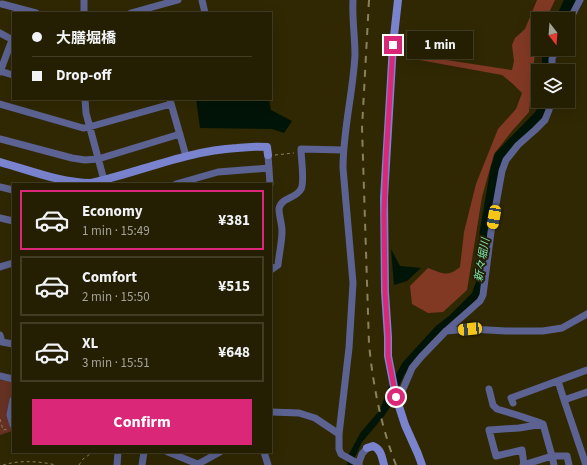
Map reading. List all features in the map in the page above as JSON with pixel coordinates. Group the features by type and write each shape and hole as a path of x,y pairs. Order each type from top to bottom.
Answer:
{"street":[{"path":"84,0 84,12"},
{"path":"134,12 174,0"},
{"path":"202,0 205,12"},
{"path":"354,0 352,10 355,54 342,168 354,283 349,348 339,434 339,449 342,454 358,464 362,454 367,448 373,446 376,447 379,450 384,465"},
{"path":"398,0 393,45 384,198 385,292 388,356 396,397 405,425 422,465"},
{"path":"574,12 580,0"},
{"path":"2,4 32,12"},
{"path":"0,33 12,39"},
{"path":"12,42 0,72 12,75"},
{"path":"85,100 89,127 105,182"},
{"path":"0,104 83,128 171,101 186,156"},
{"path":"396,397 403,389 412,368 446,331 480,301 483,295 491,232 502,171 506,160 518,145 545,120 549,108"},
{"path":"0,139 85,160 98,159 180,134"},
{"path":"0,162 66,181 91,183 105,182 186,156 227,148 259,146 267,147 270,155 270,183"},
{"path":"272,269 278,265 282,231 279,209 282,202 296,195 303,184 301,149 343,150"},
{"path":"180,183 218,172 269,168"},
{"path":"0,187 12,190"},
{"path":"0,218 12,222"},
{"path":"0,267 12,263"},
{"path":"446,331 470,329 506,331 562,328 587,314"},
{"path":"0,335 2,342 12,344"},
{"path":"513,403 511,398 587,370"},
{"path":"0,376 12,379"},
{"path":"558,381 586,465"},
{"path":"489,389 493,405 497,409 543,424"},
{"path":"564,400 587,392"},
{"path":"12,405 10,415 12,422"},
{"path":"272,412 299,413 315,418 339,434"},
{"path":"543,424 554,465"},
{"path":"543,424 519,428 489,430 496,456 522,450 524,465 552,456 567,456 569,465"},
{"path":"116,465 118,453"},
{"path":"142,465 144,453"},
{"path":"171,453 199,464 218,453"},
{"path":"264,453 268,465"}],"path":[{"path":"270,155 298,153"},
{"path":"0,419 3,430"},
{"path":"0,431 12,426"},
{"path":"79,465 83,459 92,453"},
{"path":"3,465 14,462 32,462 56,465"}],"shaded area":[{"path":"537,0 555,0 549,12 532,12"},
{"path":"531,14 531,56 535,56 534,64 531,64 529,112 494,154 482,197 467,290 443,312 428,313 412,304 410,286 428,268 444,274 460,267 464,232 476,184 498,129 516,109 522,93 502,75 414,59 414,55 512,70 514,61 512,45 515,38 525,29"},
{"path":"0,380 12,384 7,415 12,431 0,435"}],"water":[{"path":"196,100 269,100 271,110 292,121 284,133 272,129 200,128"},
{"path":"485,219 489,220 480,296 419,357 404,375 390,407 362,442 354,459 355,465 347,465 349,454 357,439 361,432 380,410 388,388 403,362 436,326 449,316 472,293 477,279"},
{"path":"391,249 400,266 421,268 407,281 394,285"}],"waterway":[{"name":"新々堀川","path":"564,12 570,0"},
{"name":"新々堀川","path":"547,64 548,56"},
{"name":"新々堀川","path":"485,233 496,169 500,156 539,116 544,108"}],"railway":[{"path":"369,0 362,128 369,344 378,406 396,465"}],"route":[{"path":"393,45 384,213 385,292 388,356 396,397"}]}
